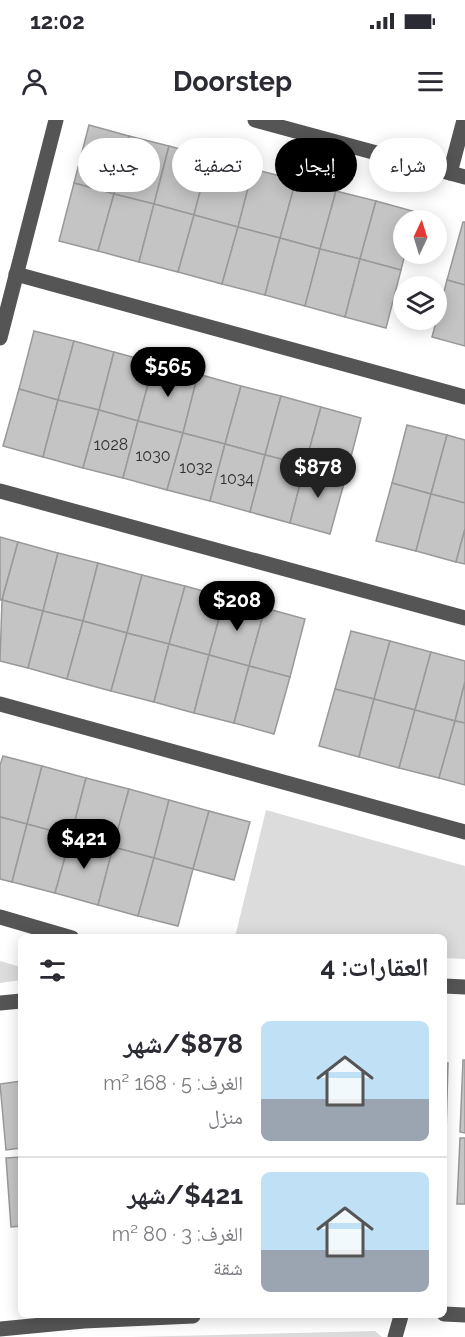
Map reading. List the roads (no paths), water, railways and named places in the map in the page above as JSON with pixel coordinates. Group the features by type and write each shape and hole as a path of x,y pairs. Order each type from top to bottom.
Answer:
{"street":[{"path":"0,338 56,120"},
{"path":"255,120 465,177"},
{"path":"450,173 464,120"},
{"path":"16,274 465,397"},
{"path":"0,491 465,618"},
{"path":"0,704 465,832"},
{"path":"0,917 58,934"},
{"path":"447,986 465,987"},
{"path":"0,1003 18,1001"},
{"path":"447,1314 465,1315"},
{"path":"0,1329 84,1321 149,1318"},
{"path":"395,1337 400,1318"}]}
